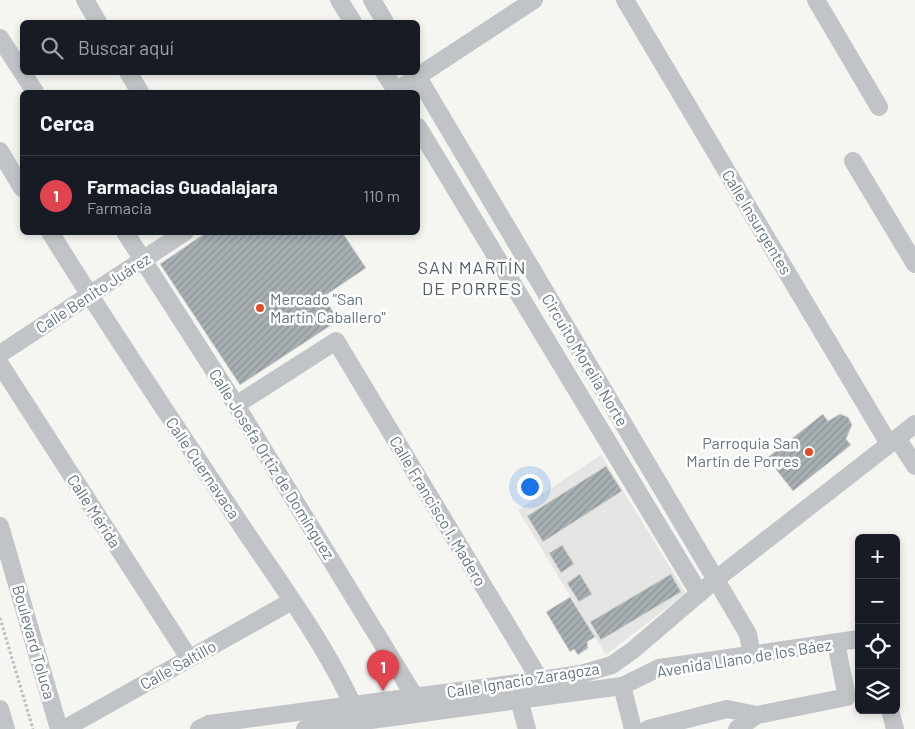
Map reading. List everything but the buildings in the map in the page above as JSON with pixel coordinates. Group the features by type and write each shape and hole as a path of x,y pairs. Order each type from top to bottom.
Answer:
{"street":[{"path":"85,0 97,20"},
{"path":"339,0 352,20"},
{"path":"372,0 384,20"},
{"path":"420,72 534,0"},
{"name":"Calle Insurgentes","path":"626,0 893,441 915,466"},
{"path":"816,0 879,107"},
{"path":"0,38 20,69"},
{"path":"24,75 34,90"},
{"path":"130,75 139,90"},
{"path":"386,75 394,90"},
{"path":"397,90 416,75"},
{"name":"Circuito Morelia Norte","path":"416,75 748,634 752,655"},
{"name":"Circuito Morelia Norte","path":"420,130 699,593"},
{"path":"0,151 20,185"},
{"path":"853,161 915,264"},
{"name":"Calle Cuernavaca","path":"52,235 89,295 292,601 342,680 353,705"},
{"name":"Calle Josefa Ortiz de Domínguez","path":"127,235 236,405 415,697"},
{"name":"Calle Benito Juárez","path":"0,354 181,235"},
{"name":"Calle Francisco I. Madero","path":"236,405 336,341 540,680"},
{"name":"Calle Mérida","path":"0,364 189,658"},
{"name":"Calle Ignacio Zaragoza","path":"199,729 209,724 581,674 612,665 633,650 715,580 915,424"},
{"path":"645,506 664,493"},
{"name":"Boulevard Toluca","path":"0,526 59,729"},
{"name":"Calle Saltillo","path":"64,729 292,601"},
{"name":"Avenida Llano de los Báez","path":"305,729 384,724 520,700 622,686 660,668 855,640"},
{"path":"737,729 755,722 848,697 836,643"},
{"path":"622,686 633,729"},
{"path":"520,700 527,729"},
{"path":"0,709 6,729"},
{"path":"648,729 727,709 755,722"},
{"path":"891,714 895,729"}],"path":[{"path":"0,618 33,729"}],"shaded area":[{"path":"601,455 686,593 606,655 518,510"}],"place":[{"name":"Mercado \"San Martín Caballero\"","path":"260,308"},
{"name":"Parroquia San Martín de Porres","path":"809,452"},
{"name":"Farmacias Guadalajara","path":"383,691"}],"district":[{"name":"SAN MARTÍN DE PORRES","path":"472,278"}]}
